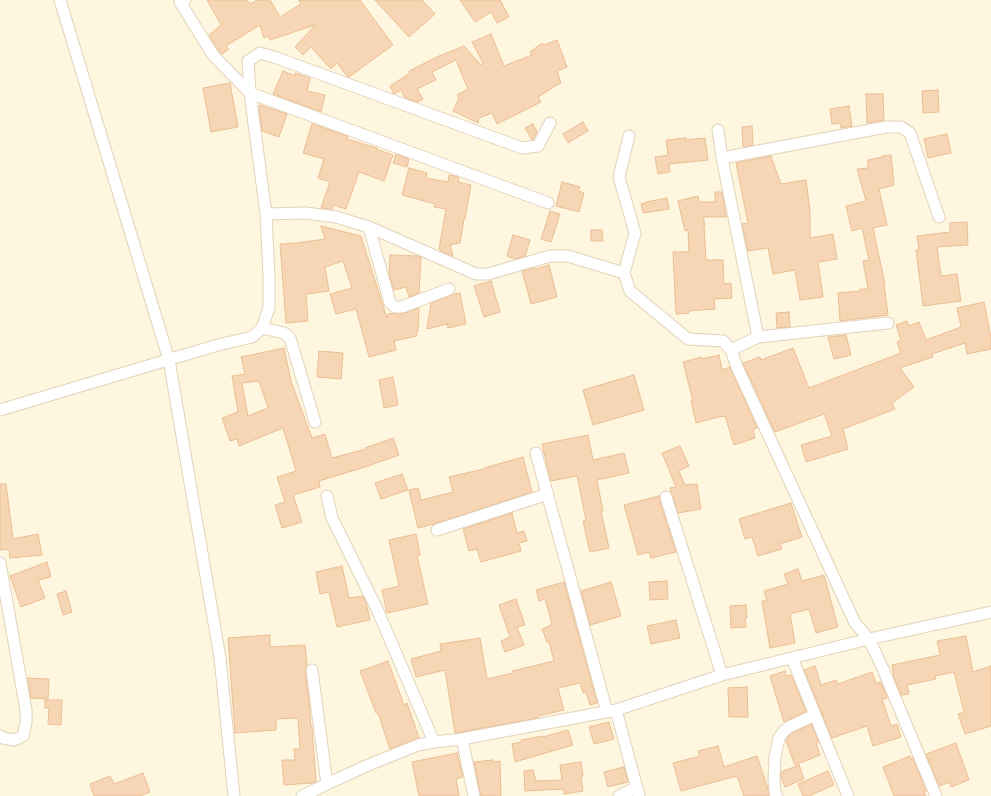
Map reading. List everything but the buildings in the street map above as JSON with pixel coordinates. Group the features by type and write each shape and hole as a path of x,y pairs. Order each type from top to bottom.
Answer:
{"street":[{"path":"60,0 169,360 220,658 234,796"},
{"path":"185,0 180,2 213,55 250,93 548,203"},
{"path":"0,410 218,344 252,337 262,328 269,308 266,214 250,93 248,61 260,53 522,148 538,146 550,123"},
{"path":"722,158 886,127 901,127 910,133 939,217"},
{"path":"718,130 722,158 758,337"},
{"path":"629,136 619,177 635,233 624,273 630,291 688,338 724,341 731,350 737,367 855,623 869,639 883,669 936,796"},
{"path":"266,214 306,213 336,217 369,227 476,274 488,274 550,256 568,256 624,273"},
{"path":"369,227 390,302 395,307 402,307 449,289"},
{"path":"731,350 758,337 888,323"},
{"path":"262,328 284,332 290,338 315,422"},
{"path":"536,453 612,711 638,792 619,796"},
{"path":"437,530 548,494"},
{"path":"328,496 332,518 377,609 434,742"},
{"path":"666,497 722,675"},
{"path":"0,563 26,710 24,736 14,740 0,736"},
{"path":"302,796 366,766 418,745 462,739 612,711 722,675 869,639 991,612"},
{"path":"792,658 848,796"},
{"path":"312,670 327,784"},
{"path":"776,796 774,779 775,757 779,738 789,727 815,715"},
{"path":"462,739 474,796"}]}
